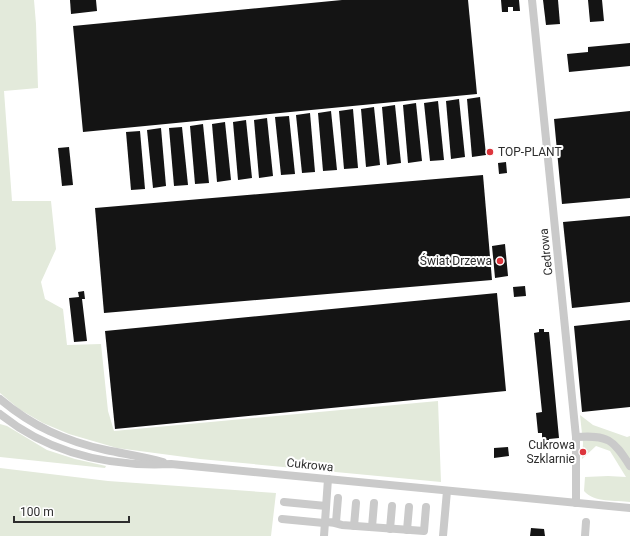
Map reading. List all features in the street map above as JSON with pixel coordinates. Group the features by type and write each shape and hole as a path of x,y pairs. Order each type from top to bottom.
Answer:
{"street":[{"name":"Cedrowa","path":"532,0 576,437 576,503"},
{"name":"Cukrowa","path":"0,399 4,404 38,426 66,438 105,450 171,464"},
{"name":"Cukrowa","path":"0,414 11,423 40,440 80,456 115,462 148,465 171,464 630,508"},
{"name":"Cukrowa","path":"0,419 11,423"},
{"path":"576,437 596,437 610,441 617,447 630,466"},
{"path":"324,536 328,479"},
{"path":"443,536 447,491"},
{"path":"336,522 338,498"},
{"path":"284,502 326,506"},
{"path":"354,526 356,503"},
{"path":"372,527 374,503"},
{"path":"390,529 392,506"},
{"path":"407,530 409,507"},
{"path":"282,520 324,523 336,522 342,525 424,531 426,507"},
{"path":"585,536 586,522"}],"green space":[{"path":"0,0 34,0 36,24 38,88 4,91 12,201 51,201 56,249 41,282 45,299 63,309 67,345 101,344 108,411 114,431 438,401 441,482 200,459 117,448 69,434 43,423 19,409 0,393"},
{"path":"580,415 593,425 627,437 630,436 630,502 593,498 584,491 585,477 626,477 610,451 596,446 582,459 583,443"},
{"path":"0,424 7,426 47,450 75,459 106,466 105,468 0,457"},
{"path":"0,468 108,481 276,493 271,536 0,536"}],"building":[{"path":"70,0 96,0 97,11 71,14"},
{"path":"342,0 468,0 477,94 83,132 73,26"},
{"path":"501,0 519,0 520,11 513,11 513,7 508,7 508,12 502,12"},
{"path":"543,0 558,0 560,24 546,25"},
{"path":"588,0 602,0 604,21 590,22"},
{"path":"630,43 630,66 569,72 567,54 588,52 588,47"},
{"path":"480,97 486,155 472,157 467,99"},
{"path":"459,99 465,157 451,159 446,101"},
{"path":"438,101 444,160 430,161 424,103"},
{"path":"416,103 422,161 408,163 403,105"},
{"path":"395,105 401,163 387,165 382,107"},
{"path":"374,107 380,165 366,167 361,109"},
{"path":"353,109 358,168 344,169 339,111"},
{"path":"331,111 337,170 323,171 318,113"},
{"path":"630,111 630,198 562,204 554,119"},
{"path":"310,113 315,172 302,173 296,115"},
{"path":"289,116 295,174 281,175 275,117"},
{"path":"267,118 273,176 259,178 254,120"},
{"path":"246,120 252,178 238,180 233,122"},
{"path":"225,122 231,180 217,182 212,124"},
{"path":"203,124 209,183 195,184 190,126"},
{"path":"182,127 188,185 174,186 169,128"},
{"path":"161,128 166,186 153,188 147,130"},
{"path":"140,131 145,189 131,190 126,132"},
{"path":"69,147 73,185 62,186 58,148"},
{"path":"506,162 507,173 499,174 498,163"},
{"path":"483,175 492,280 104,313 95,208"},
{"path":"630,216 630,302 572,308 563,222"},
{"name":"Świat Drzewa","path":"505,244 508,276 495,278 492,246"},
{"path":"525,286 526,296 514,297 513,287"},
{"path":"84,291 85,299 82,299 87,341 74,342 69,298 79,297 78,292"},
{"path":"497,293 506,391 115,429 105,331"},
{"path":"630,320 630,407 582,412 574,326"},
{"path":"539,329 544,329 544,332 549,332 559,438 549,439 549,441 545,441 545,438 542,439 542,433 538,433 536,413 542,412 534,333 539,332"},
{"path":"508,447 509,456 494,458 494,448"},
{"path":"531,528 544,529 545,536 530,536"}],"place":[{"name":"TOP-PLANT","path":"490,152"},
{"name":"Świat Drzewa","path":"500,261"},
{"name":"Cukrowa Szklarnie","path":"583,452"}]}
